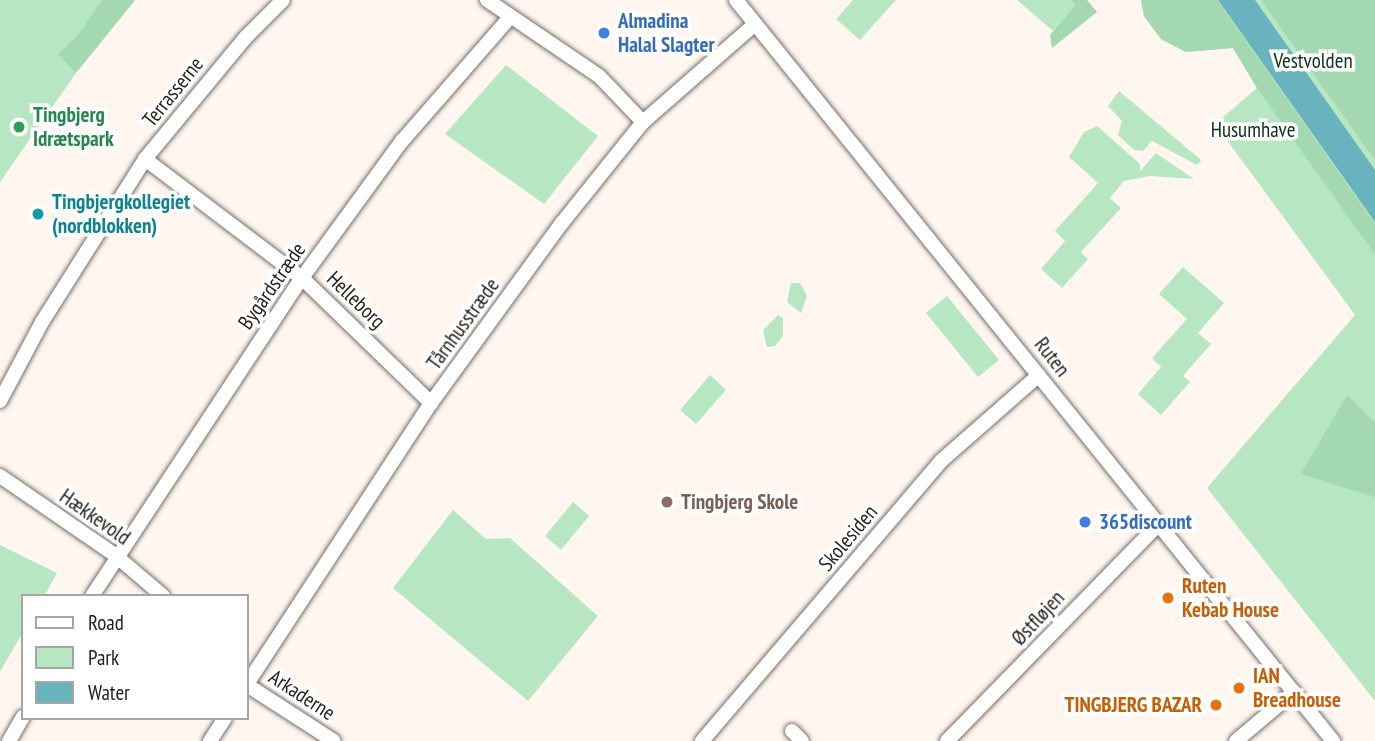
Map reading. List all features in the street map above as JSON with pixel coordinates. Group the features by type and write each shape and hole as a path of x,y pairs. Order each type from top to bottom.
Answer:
{"street":[{"name":"Terrasserne","path":"0,401 42,322 145,159 246,37 283,0"},
{"path":"486,0 599,76 643,122"},
{"name":"Ruten","path":"736,0 1333,741"},
{"name":"Bygårdstræde","path":"93,594 115,555 302,278 402,141 510,17"},
{"name":"Tårnhusstræde","path":"248,677 431,402 562,223 643,122 755,24"},
{"name":"Helleborg","path":"145,159 302,278 431,402"},
{"name":"Skolesiden","path":"702,741 941,461 1039,375"},
{"name":"Hækkevold","path":"0,477 115,555 161,594"},
{"name":"Østfløjen","path":"947,741 1159,524"},
{"name":"Arkaderne","path":"248,677 334,741"},
{"path":"1236,741 1294,692"},
{"path":"9,741 21,720"},
{"path":"210,741 224,720"}],"green space":[{"name":"Tingbjerg Idrætspark","path":"0,0 135,0 76,73 0,182"},
{"path":"102,0 135,0 76,73 58,54 80,33"},
{"path":"853,0 896,0 860,40 836,19"},
{"path":"1017,0 1070,0 1075,5 1053,31"},
{"path":"1070,0 1087,0 1097,12 1052,48 1050,35 1075,5"},
{"path":"1141,0 1375,0 1375,701 1207,488 1355,315 1215,124 1257,88 1233,48 1186,52 1161,39 1144,16"},
{"path":"1141,0 1217,0 1375,224 1375,255 1257,88 1233,48 1186,52 1161,39 1144,16"},
{"name":"Vestvolden","path":"1261,0 1375,0 1375,160"},
{"path":"506,65 598,136 544,204 445,134"},
{"path":"1119,91 1201,161 1197,165 1152,141 1143,151 1134,150 1118,135 1122,121 1108,106"},
{"path":"1097,126 1140,164 1140,171 1156,153 1194,179 1150,176 1124,181 1110,198 1121,208 1081,252 1088,259 1062,288 1041,269 1065,241 1055,231 1098,183 1069,157 1084,132"},
{"path":"1183,267 1224,303 1198,333 1211,344 1183,376 1190,382 1161,415 1138,394 1161,367 1152,358 1187,319 1159,294"},
{"path":"791,283 800,283 807,296 801,313 787,302"},
{"path":"947,296 999,360 978,377 926,313"},
{"path":"778,315 783,318 783,336 775,346 767,347 763,330"},
{"path":"710,375 726,390 696,424 680,410"},
{"path":"1347,395 1375,423 1375,497 1301,474"},
{"path":"573,502 589,516 561,550 545,536"},
{"path":"453,510 486,539 510,538 598,616 528,701 393,588"},
{"path":"0,545 57,573 45,594 21,594 21,635 0,672"}],"water":[{"path":"1218,0 1255,0 1375,170 1375,222"}],"place":[{"name":"Almadina Halal Slagter","path":"604,33"},
{"name":"Tingbjerg Idrætspark","path":"19,127"},
{"name":"Tingbjergkollegiet (nordblokken)","path":"38,214"},
{"name":"Tingbjerg Skole","path":"667,502"},
{"name":"365discount","path":"1085,522"},
{"name":"Ruten Kebab House","path":"1168,598"},
{"name":"IAN Breadhouse","path":"1239,688"},
{"name":"TINGBJERG BAZAR","path":"1216,705"}],"park label":[{"name":"Husumhave","path":"1253,130"}]}
